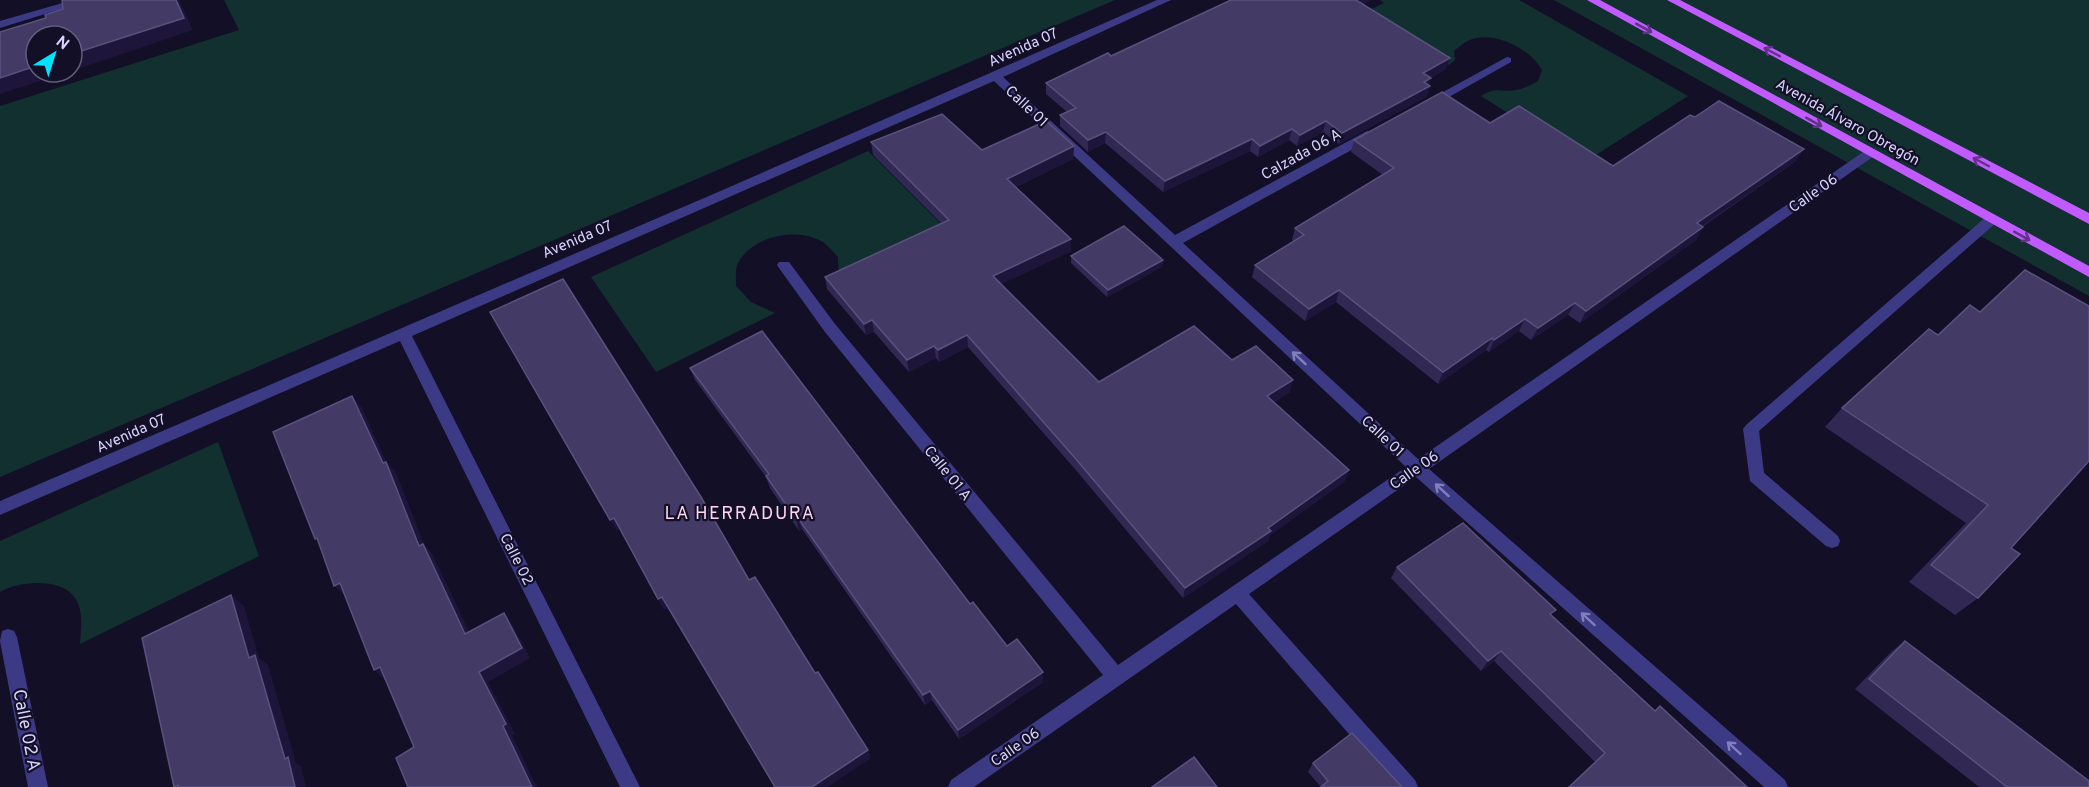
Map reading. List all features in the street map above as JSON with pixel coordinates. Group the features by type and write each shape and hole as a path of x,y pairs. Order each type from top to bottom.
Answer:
{"main road":[{"name":"Avenida Álvaro Obregón","path":"1592,0 2089,272"},
{"name":"Avenida Álvaro Obregón","path":"1672,0 2089,219"}],"street":[{"path":"0,25 49,5 85,0"},
{"name":"Avenida 07","path":"0,508 996,77 1166,0"},
{"path":"1414,111 1507,60"},
{"name":"Calle 01","path":"996,77 1417,468 1778,787"},
{"name":"Calzada 06 A","path":"1174,242 1382,129"},
{"name":"Calle 06","path":"958,787 1870,153"},
{"path":"1832,541 1756,476 1751,429 1992,219"},
{"name":"Calle 01 A","path":"784,265 830,328 1116,677"},
{"name":"Calle 02","path":"403,332 630,787"},
{"path":"1237,593 1408,787"},
{"name":"Calle 02 A","path":"8,638 38,787"}],"green space":[{"path":"224,0 1115,0 0,477 0,106 69,84 84,84 84,79 239,30"},
{"path":"1380,0 1519,0 1688,96 1585,162 1481,96 1495,90 1521,89 1538,81 1542,70 1528,54 1508,42 1486,37 1476,38 1464,43 1454,51 1455,60 1449,65 1365,12 1384,3"},
{"path":"1554,0 2089,0 2089,296"},
{"path":"868,151 945,228 839,281 838,257 821,241 799,235 764,240 753,246 738,263 736,286 751,302 775,313 656,372 591,277"},
{"path":"218,442 259,556 80,644 80,609 69,591 50,584 39,583 17,585 0,592 0,541"}],"building":[{"path":"62,0 176,0 184,18 84,50 84,24 26,24 46,18 45,15 63,9"},
{"path":"1231,0 1356,0 1450,58 1423,73 1431,78 1424,82 1430,86 1342,133 1326,121 1300,135 1292,129 1260,146 1252,139 1165,181 1106,132 1088,140 1060,115 1076,108 1046,83 1108,53 1111,56"},
{"path":"24,25 24,70 0,78 0,32"},
{"path":"1442,92 1490,123 1519,106 1613,166 1690,115 1695,117 1719,101 1804,149 1697,223 1703,227 1586,311 1575,303 1538,328 1525,319 1494,340 1492,338 1443,372 1339,290 1309,309 1255,265 1304,235 1295,228 1394,168 1354,140"},
{"path":"942,114 982,150 1046,121 1074,146 1007,179 1071,239 993,276 1099,382 1194,326 1232,360 1256,346 1293,380 1267,396 1349,470 1268,528 1271,531 1185,588 967,335 938,350 934,346 907,360 872,320 864,324 825,277 949,220 871,142"},
{"path":"1124,226 1163,260 1108,290 1071,256"},
{"path":"2025,270 2089,306 2089,461 2011,548 2020,554 1978,598 1931,565 1988,505 1842,408 1929,329 1938,335 1970,305 1980,312"},
{"path":"563,279 701,497 749,580 755,577 815,673 818,672 868,750 812,787 775,787 662,597 658,599 614,518 610,520 490,312"},
{"path":"762,331 970,604 973,602 1007,646 1017,639 1043,672 958,730 930,691 923,695 766,476 769,474 690,368"},
{"path":"352,396 383,463 386,462 419,546 423,544 465,634 504,613 522,648 479,672 506,724 503,726 532,787 408,787 396,758 414,747 380,667 374,670 340,583 334,586 317,538 315,539 273,432"},
{"path":"1463,523 1556,610 1550,614 1655,711 1660,706 1747,787 1569,787 1605,753 1501,651 1488,661 1397,567"},
{"path":"231,595 249,658 255,655 285,759 288,757 295,787 178,787 178,785 174,787 142,638"},
{"path":"1905,641 2089,781 2089,787 2007,787 1869,679"},
{"path":"1352,733 1402,787 1321,787 1328,781 1313,763"},
{"path":"1194,757 1217,787 1152,787"}],"district":[{"name":"LA HERRADURA","path":"740,513"}]}
